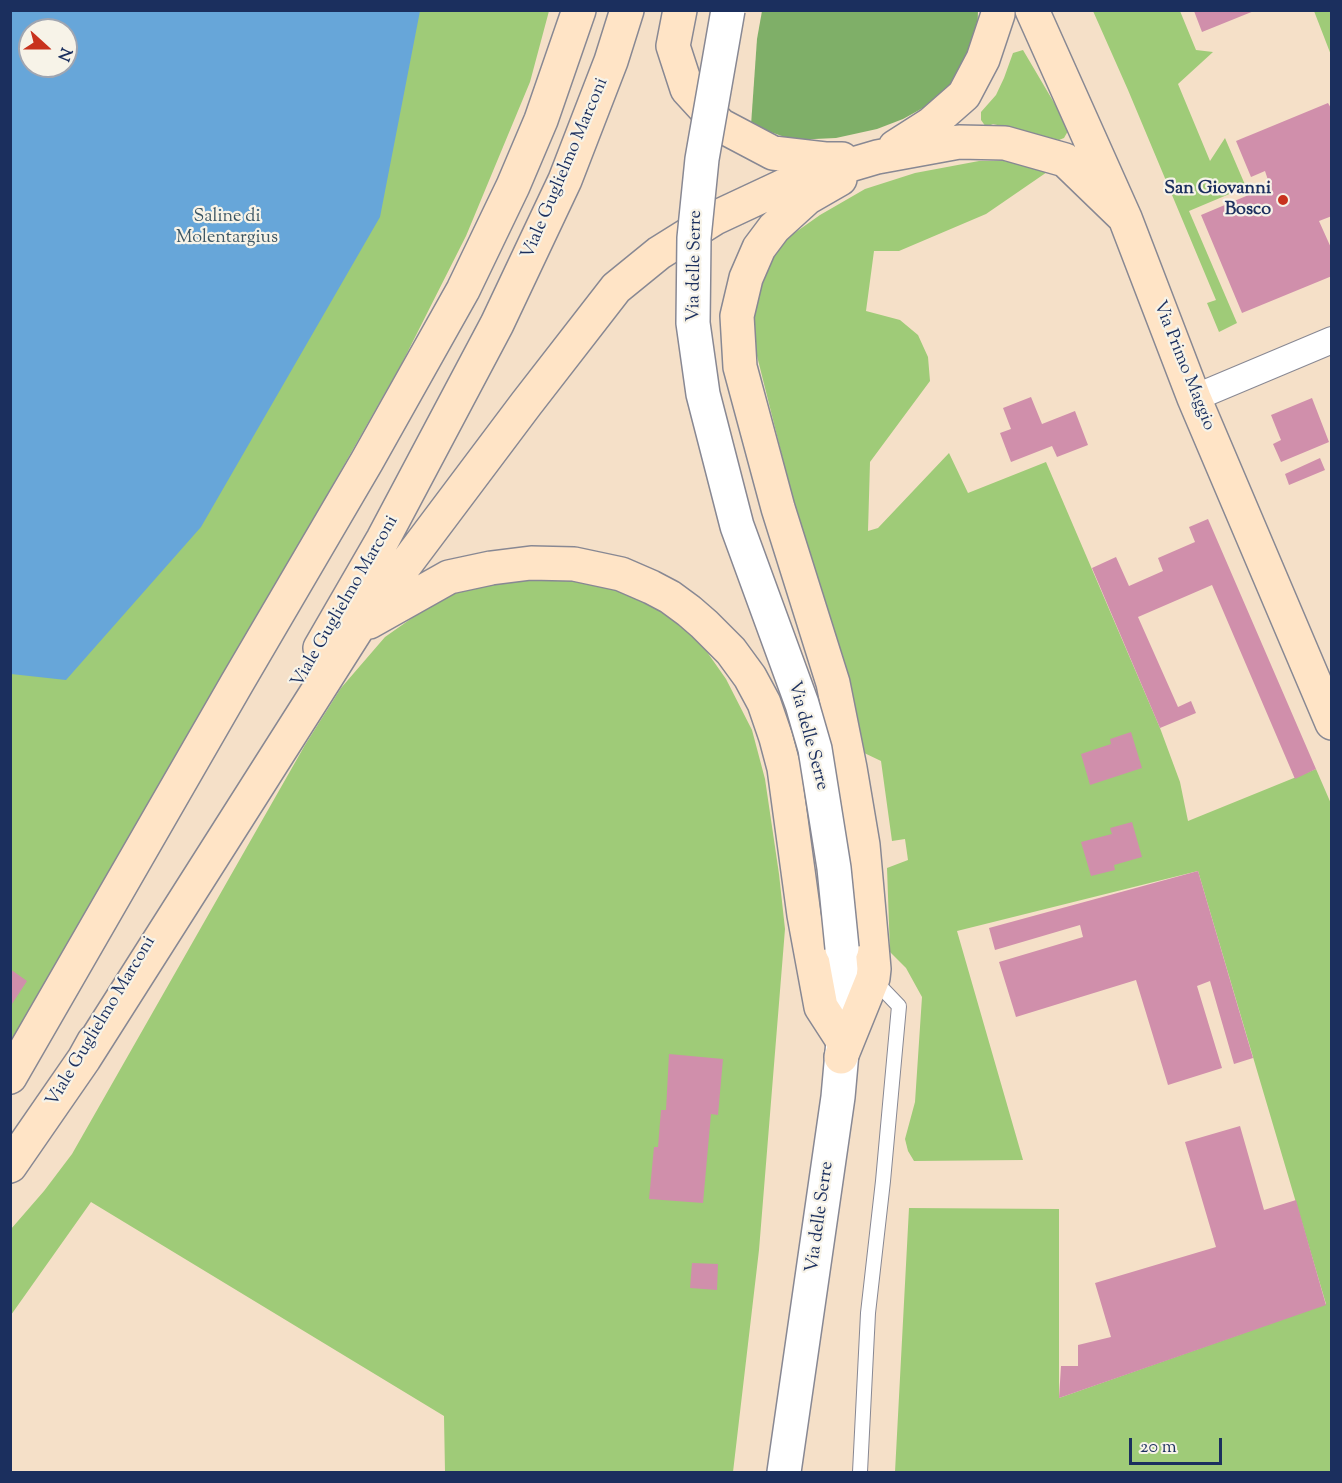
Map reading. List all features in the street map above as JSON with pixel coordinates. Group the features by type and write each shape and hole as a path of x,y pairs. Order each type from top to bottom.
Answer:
{"main road":[{"path":"10,1077 367,461 463,290 513,186 541,120 579,10"},
{"name":"Viale Guglielmo Marconi","path":"10,1166 84,1059 383,539 497,324 565,180 611,61 627,10"},
{"path":"680,10 673,46 687,89 720,124 773,153 825,159 877,157"},
{"path":"842,1049 873,978 874,969 863,845 832,683 778,508 740,367 737,316 746,278 759,248 774,228 807,198 904,142 931,124 964,95 983,59 998,10"},
{"name":"Via Primo Maggio","path":"1032,10 1125,218 1194,398 1332,723"},
{"path":"84,1059 357,629 616,288 659,253 715,218 792,182 877,157 949,143 1005,143 1065,160 1125,218"},
{"path":"357,629 449,577 490,568 531,563 574,564 621,574 670,597 689,611 731,651 750,677 764,703 784,768 804,915 821,1006 842,1049"}],"street":[{"name":"Via delle Serre","path":"728,10 702,159 694,238 693,323 703,394 737,526 802,704 815,749 834,868 844,993 838,1097 784,1473"},
{"path":"1194,398 1332,340"}],"lane":[{"path":"860,1473 868,1313 899,1006 873,978"}],"green space":[{"name":"Saline di Molentargius","path":"10,11 549,11 530,82 466,236 402,363 217,691 11,1041"},
{"path":"762,11 978,11 977,41 952,89 903,119 877,129 836,138 793,140 751,125 757,39"},
{"path":"1093,11 1180,11 1196,50 1213,52 1178,84 1210,161 1225,138 1246,187 1189,211 1237,323 1219,332 1207,303 1216,300"},
{"path":"1314,11 1331,11 1331,55"},
{"path":"1023,50 1066,123 1068,131 1064,138 1059,140 993,124 986,127 981,120 981,112 996,95 1013,53"},
{"path":"979,161 1004,161 1050,170 986,214 899,251 874,251 866,311 900,320 918,335 928,357 930,381 870,462 868,531 878,528 949,453 968,493 1046,462 1160,728 1180,782 1188,821 1316,769 1332,806 1331,1472 895,1472 909,1208 1059,1209 1059,1398 1326,1304 1198,871 957,931 1023,1160 914,1161 908,1151 905,1139 915,1102 922,997 906,968 890,952 887,868 908,860 905,839 892,841 881,761 858,750 757,356 752,319 757,294 772,258 786,239 820,215 865,189 915,173"},
{"path":"498,579 591,579 634,595 670,614 700,642 726,679 752,730 765,779 785,929 759,1250 733,1472 445,1472 444,1416 91,1202 11,1315 11,1229 72,1154 305,745 341,688 385,637 422,611 453,593"}],"water":[{"name":"Saline di Molentargius","path":"11,10 420,11 380,217 201,527 66,680 11,674"}],"building":[{"path":"1194,11 1254,11 1202,32"},
{"name":"San Giovanni Bosco","path":"1328,103 1332,110 1332,216 1319,221 1332,250 1332,276 1242,313 1201,215 1270,186 1265,171 1251,177 1236,141"},
{"path":"1031,397 1042,424 1075,411 1088,445 1057,457 1052,446 1011,462 1000,433 1011,429 1003,408"},
{"path":"1312,398 1329,442 1281,462 1273,444 1281,440 1271,415"},
{"path":"1320,458 1325,470 1289,485 1285,474"},
{"path":"1208,519 1316,769 1295,779 1212,585 1138,617 1178,707 1191,701 1196,713 1160,728 1092,568 1116,557 1129,586 1163,571 1158,558 1195,542 1189,527"},
{"path":"1131,732 1142,768 1090,785 1081,754 1111,744 1110,739"},
{"path":"1132,822 1142,857 1114,865 1115,870 1091,876 1081,842 1112,834 1110,828"},
{"path":"1198,871 1253,1058 1234,1064 1210,981 1197,986 1222,1068 1168,1085 1136,980 1016,1017 999,962 1083,937 1080,925 995,950 989,928"},
{"path":"10,969 27,981 10,1007"},
{"path":"669,1054 723,1059 718,1115 711,1114 703,1203 649,1199 654,1147 658,1147 661,1110 666,1110"},
{"path":"1240,1126 1264,1210 1296,1200 1326,1305 1059,1398 1061,1366 1078,1366 1078,1345 1111,1337 1095,1283 1216,1247 1185,1142"},
{"path":"692,1263 718,1264 717,1290 690,1288"}],"place":[{"name":"San Giovanni Bosco","path":"1283,200"}]}
